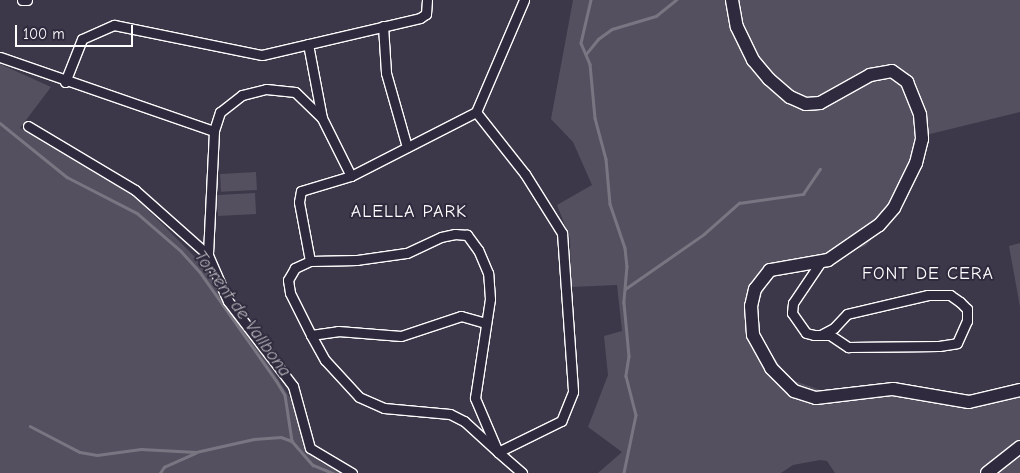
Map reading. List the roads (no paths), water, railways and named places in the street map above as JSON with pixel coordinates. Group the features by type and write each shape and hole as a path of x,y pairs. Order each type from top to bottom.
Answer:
{"main road":[{"path":"732,0 738,27 753,60 768,79 790,97 806,104 820,102 870,74 884,70 899,74 907,82 918,106 922,134 919,156 894,208 870,234 820,263 770,270 759,282 752,298 751,322 757,346 771,368 794,391 808,397 828,398 879,389 904,390 969,402 1020,390"},
{"path":"987,473 1020,447"}],"street":[{"path":"65,82 82,39 114,25 262,55 420,18 426,14 428,0"},
{"path":"310,261 299,202 301,191 350,176 476,112 524,0"},
{"path":"383,26 386,73 407,147"},
{"path":"308,44 322,118 350,176"},
{"path":"0,57 65,82 214,131"},
{"path":"208,255 214,131 220,112 242,96 266,89 295,92 322,118"},
{"path":"476,112 524,174 562,233 573,392 561,421 498,452"},
{"path":"28,126 135,190 208,255 228,301 293,386 310,448 352,473"},
{"path":"498,452 475,398 490,299 488,273 478,250 467,235 441,237 406,253 310,261 295,268 288,280 311,335 325,360 359,397 384,408 450,414 464,421 498,452 522,473"},
{"path":"820,263 793,303 792,313 799,326 806,333 821,335 830,335 848,347 957,343 964,332 967,309 950,295 928,295 847,314 834,328 821,335"},
{"path":"311,335 338,331 401,336 461,316 486,323"}],"waterway":[{"path":"591,0 581,43 590,64 595,118 606,159 610,204 625,248 627,266 624,303 629,356 626,376 636,415 624,473"},
{"path":"586,54 598,39 612,29 656,16 676,0"},
{"name":"Torrent de Vallbona","path":"0,123 67,177 137,213 181,251 200,272 285,395 292,441 313,465 333,473"},
{"path":"625,289 704,234 739,203 803,194 820,169"},
{"path":"30,426 80,452 97,455 141,449 196,452 254,439 281,437 292,441"},
{"path":"160,473 164,467 195,453"}],"district":[{"name":"ALELLA PARK","path":"409,212"},
{"name":"FONT DE CERA","path":"928,274"}]}
